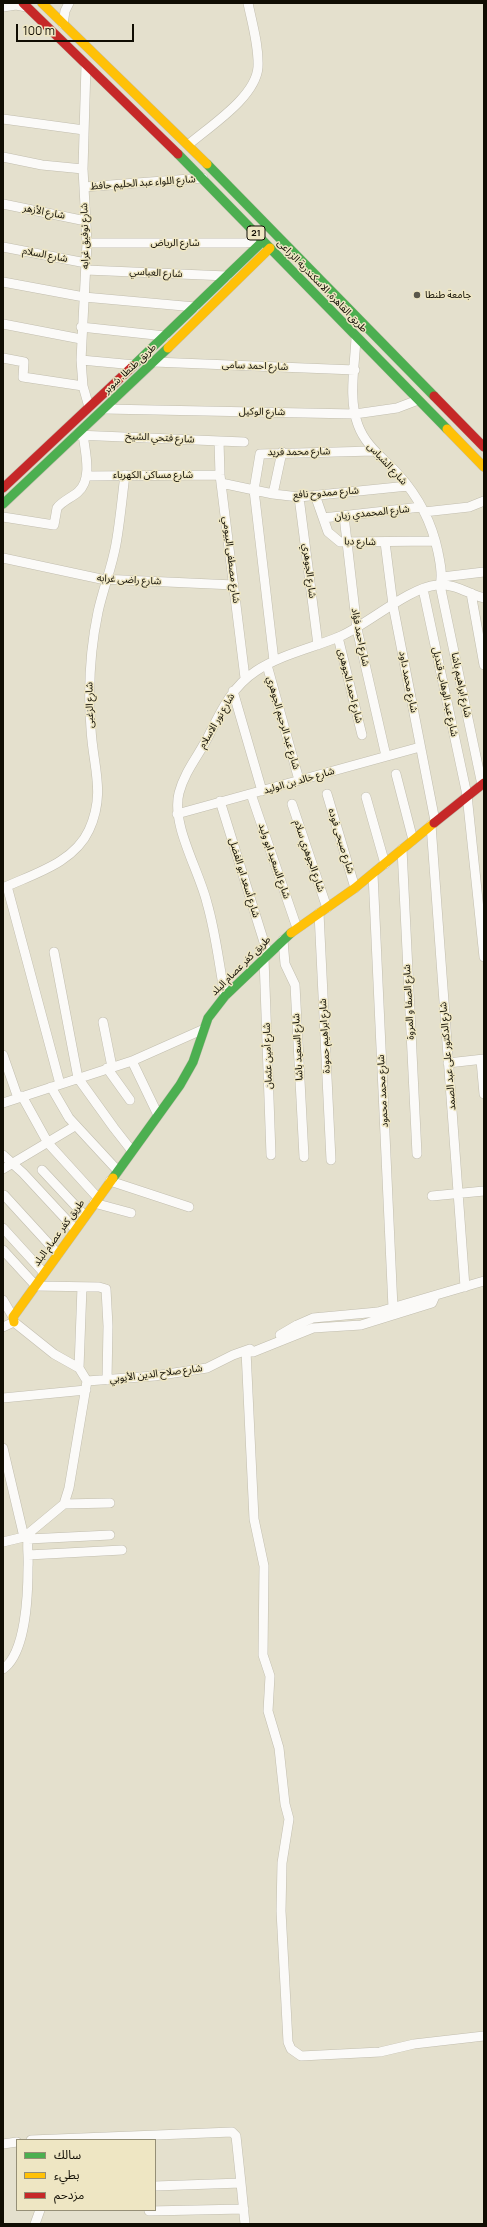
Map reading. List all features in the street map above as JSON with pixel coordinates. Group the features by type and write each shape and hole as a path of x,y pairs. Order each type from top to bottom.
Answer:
{"main road":[{"name":"طريق القاهرة, الاسكندرية الزراعى","path":"42,3 188,145 484,447"},
{"name":"طريق القاهرة, الاسكندرية الزراعى","path":"25,5 203,178 484,467"},
{"name":"طريق طنطا, شوبر","path":"3,488 166,336 263,240"},
{"name":"طريق طنطا, شوبر","path":"3,504 81,432 270,248"},
{"path":"442,424 452,413"},
{"path":"76,419 81,432"},
{"name":"طريق كفر عصام البلد","path":"13,1319 75,1229 187,1074 213,1010 225,996 283,940 373,874 467,795 483,784"}],"street":[{"path":"63,24 65,11 69,3"},
{"path":"188,145 244,97 255,78 258,59 248,3"},
{"path":"3,6 25,5"},
{"name":"شارع توفيق غرابه","path":"86,65 83,169 87,243 81,360 83,386 89,407"},
{"path":"3,119 84,130"},
{"path":"3,158 42,165 83,169"},
{"name":"شارع اللواء عبد الحليم حافظ","path":"84,187 203,178"},
{"name":"شارع الأزهر","path":"3,204 86,220"},
{"name":"شارع الرياض","path":"87,243 245,244 263,240"},
{"name":"شارع السلام","path":"3,247 86,267"},
{"name":"شارع العباسي","path":"86,267 227,276"},
{"path":"3,282 84,297 195,307"},
{"path":"3,324 81,339"},
{"path":"82,327 166,336"},
{"name":"شارع الشباس","path":"356,337 355,414 363,437 374,451 408,486 423,510 435,541 441,581"},
{"path":"3,358 24,362 23,378 83,386"},
{"path":"81,360 135,365"},
{"name":"شارع احمد سامى","path":"154,362 355,370"},
{"name":"شارع الوكيل","path":"104,409 355,414 397,408 418,400"},
{"path":"3,517 54,525 57,508 79,491 86,476 81,432"},
{"name":"شارع فتحي الشيخ","path":"81,432 219,442 244,442"},
{"name":"شارع مصطفى البيومي","path":"219,442 220,479 245,678"},
{"name":"شارع محمد فريد","path":"254,490 260,454 282,452 374,451"},
{"path":"273,494 282,452"},
{"name":"شارع مساكن الكهرباء","path":"86,476 125,475 220,479"},
{"name":"شارع الزغبى","path":"5,887 62,860 76,849 88,832 96,812 98,784 91,732 90,677 94,638 106,580 116,546 125,475"},
{"name":"شارع ممدوح نافع","path":"220,479 254,490 299,497 408,486"},
{"name":"شارع عبد الرحيم الجوهري","path":"254,490 270,663 299,780"},
{"name":"شارع دبا","path":"315,495 331,536 336,540 346,543 435,541"},
{"name":"شارع الجوهري","path":"299,497 318,645"},
{"name":"شارع المحمدي زيان","path":"323,518 469,507 484,501"},
{"name":"شارع احمد فؤاد","path":"344,516 357,629 386,756"},
{"name":"شارع محمد داود","path":"384,542 393,605 433,823"},
{"name":"شارع راضى غرابه","path":"3,558 106,580 234,585"},
{"path":"441,581 484,572"},
{"name":"شارع نور الاسلام","path":"225,996 208,904 196,866 180,829 177,814 179,793 183,780 208,738 223,706 233,691 245,678 270,663 357,629 393,605 441,581 484,598"},
{"name":"شارع ابراهيم باشا","path":"441,581 483,784"},
{"name":"شارع عبد الوهاب قنديل","path":"424,589 467,795 484,957"},
{"path":"471,594 484,665"},
{"name":"شارع احمد الجوهرى","path":"338,637 362,735"},
{"path":"233,691 262,791"},
{"name":"شارع خالد بن الوليد","path":"177,814 420,747"},
{"path":"396,774 413,840"},
{"name":"شارع السعيد ابو وليد","path":"251,794 298,928"},
{"name":"شارع صبحى فوده","path":"327,794 355,888"},
{"path":"366,797 385,864"},
{"name":"شارع أسعد ابو الفضل","path":"220,801 266,956"},
{"name":"شارع الجوهري سلام","path":"292,804 327,908"},
{"name":"شارع الدكتور على عبد الصمد","path":"433,823 448,1063 465,1287"},
{"name":"شارع الصفا و المروة","path":"402,849 417,1154"},
{"name":"شارع محمد محمود","path":"373,874 393,1308"},
{"path":"5,887 60,1084"},
{"name":"شارع ابراهيم حمودة","path":"319,913 330,1160"},
{"name":"شارع السعيد باشا","path":"283,940 285,964 295,985 304,1157"},
{"path":"54,952 78,1078 132,1151"},
{"name":"شارع أمين عثمان","path":"266,956 271,1155"},
{"path":"103,1022 110,1067 130,1100"},
{"path":"3,1104 110,1067 132,1061 204,1029"},
{"path":"3,1055 20,1097 48,1143 96,1201 131,1213"},
{"path":"448,1063 483,1060 484,1094"},
{"path":"132,1061 158,1115"},
{"path":"51,1087 75,1126 118,1171"},
{"path":"3,1169 75,1126"},
{"path":"3,1155 11,1164 23,1173 75,1229"},
{"path":"42,1170 85,1216"},
{"path":"110,1181 189,1207"},
{"path":"432,1196 484,1191"},
{"path":"4,1195 58,1254"},
{"path":"3,1228 44,1273"},
{"path":"3,1250 36,1286 104,1288 107,1292 107,1380"},
{"name":"شارع صلاح الدين الأيوبي","path":"3,1398 86,1385 107,1380 154,1376 206,1368 284,1333 304,1321 369,1314 484,1281"},
{"path":"27,1538 32,1530 64,1504 69,1488 86,1385 79,1368 82,1287"},
{"name":"شارع صلاح الدين الأيوبي","path":"246,1351 253,1352 313,1328 370,1323 432,1304 435,1296"},
{"path":"3,1300 13,1319 54,1354 79,1368"},
{"path":"3,1327 13,1319"},
{"path":"246,1351 254,1519 264,1566 263,1655 270,1676 268,1711 279,1748 285,1804 289,1819 282,1863 281,1911 288,2042 290,2049 301,2056 380,2052 414,2044 484,2036"},
{"path":"3,1448 27,1538 28,1555 28,1584 23,1628 18,1649 3,1669"},
{"path":"64,1504 110,1503"},
{"path":"3,1542 27,1538 110,1535"},
{"path":"28,1555 122,1550"},
{"path":"58,2139 234,2132 236,2136 245,2224"},
{"path":"3,2144 16,2142"},
{"path":"156,2186 241,2183"},
{"path":"156,2211 244,2209"},
{"path":"35,2224 40,2211"}],"traffic: fast":[{"path":"178,154 447,429"},
{"path":"207,164 434,396"},
{"path":"133,366 263,241"},
{"path":"3,504 168,348"},
{"path":"113,1178 180,1085 193,1062 208,1018 225,996 291,933"}],"traffic: slow":[{"path":"42,3 207,164"},
{"path":"168,348 270,248"},
{"path":"447,429 484,467"},
{"path":"291,933 355,888 434,823"},
{"path":"14,1322 13,1317 113,1178"}],"traffic: jam":[{"path":"23,3 178,154"},
{"path":"3,488 133,366"},
{"path":"434,396 484,447"},
{"path":"434,823 484,783"}],"place":[{"name":"جامعة طنطا","path":"417,295"}]}
